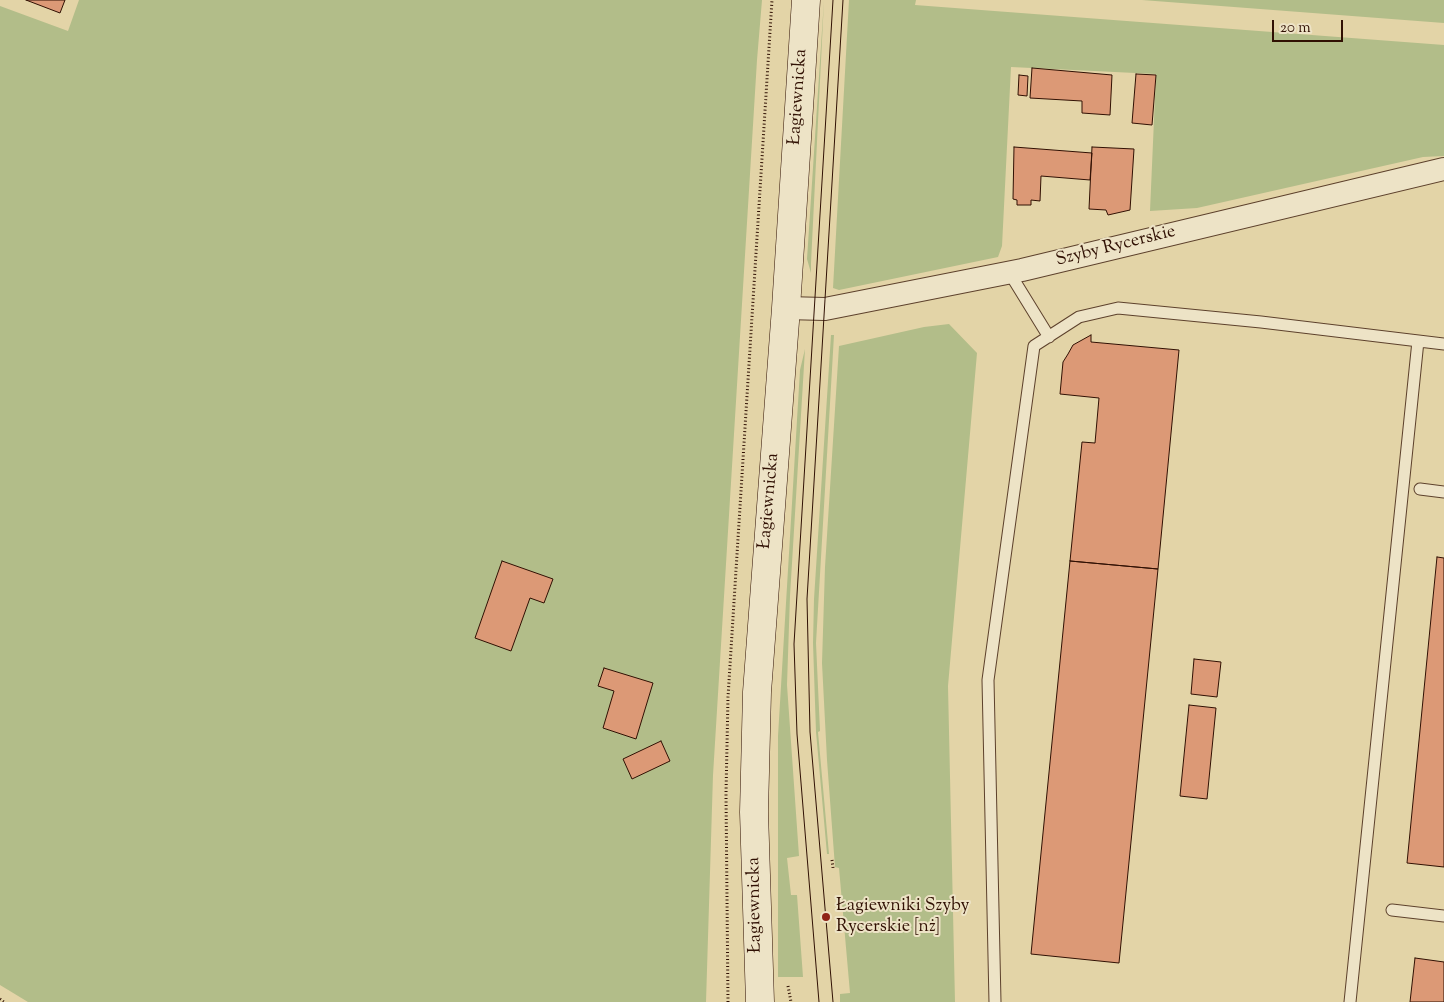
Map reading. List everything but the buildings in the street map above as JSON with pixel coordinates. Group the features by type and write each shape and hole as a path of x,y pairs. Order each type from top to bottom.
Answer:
{"main road":[{"name":"Łagiewnicka","path":"760,1002 754,812 757,692 786,308 806,0"}],"street":[{"name":"Szyby Rycerskie","path":"786,308 825,309 1009,272 1444,169"}],"lane":[{"path":"1009,272 1049,337"},
{"path":"995,1002 988,680 1034,346 1079,317 1118,308 1261,322 1444,344"},
{"path":"1350,1002 1418,341"},
{"path":"1420,489 1444,492"},
{"path":"1392,910 1444,916"}],"path":[{"path":"728,1002 726,736 772,0"},
{"path":"832,860 833,868"},
{"path":"788,986 791,1002"},
{"path":"0,999 4,1002"}],"green space":[{"path":"79,0 762,0 713,775 706,1002 28,1002 0,985 0,6 68,31"},
{"path":"824,0 811,263 811,273 807,259"},
{"path":"849,0 916,0 915,5 1444,45 1444,156 1423,157 1197,208 1150,211 1156,74 1011,67 1002,246 998,257 839,290 833,288"},
{"path":"1142,0 1444,0 1444,23"},
{"path":"949,324 977,353 948,686 955,1002 840,1002 840,994 850,993 839,868 835,867 822,663 825,567 839,346 924,327"},
{"path":"831,335 834,335 816,643 820,731 818,732 829,854 827,854 816,732 813,643 814,599"},
{"path":"805,349 790,596 787,685 799,856 787,858 791,895 797,895 803,977 778,977 778,736 800,370"}],"tram line":[{"path":"819,1002 797,734 794,644 833,0"},
{"path":"833,1002 810,732 807,599 843,0"}],"place":[{"name":"Łagiewniki Szyby Rycerskie [nż]","path":"826,917"}]}
